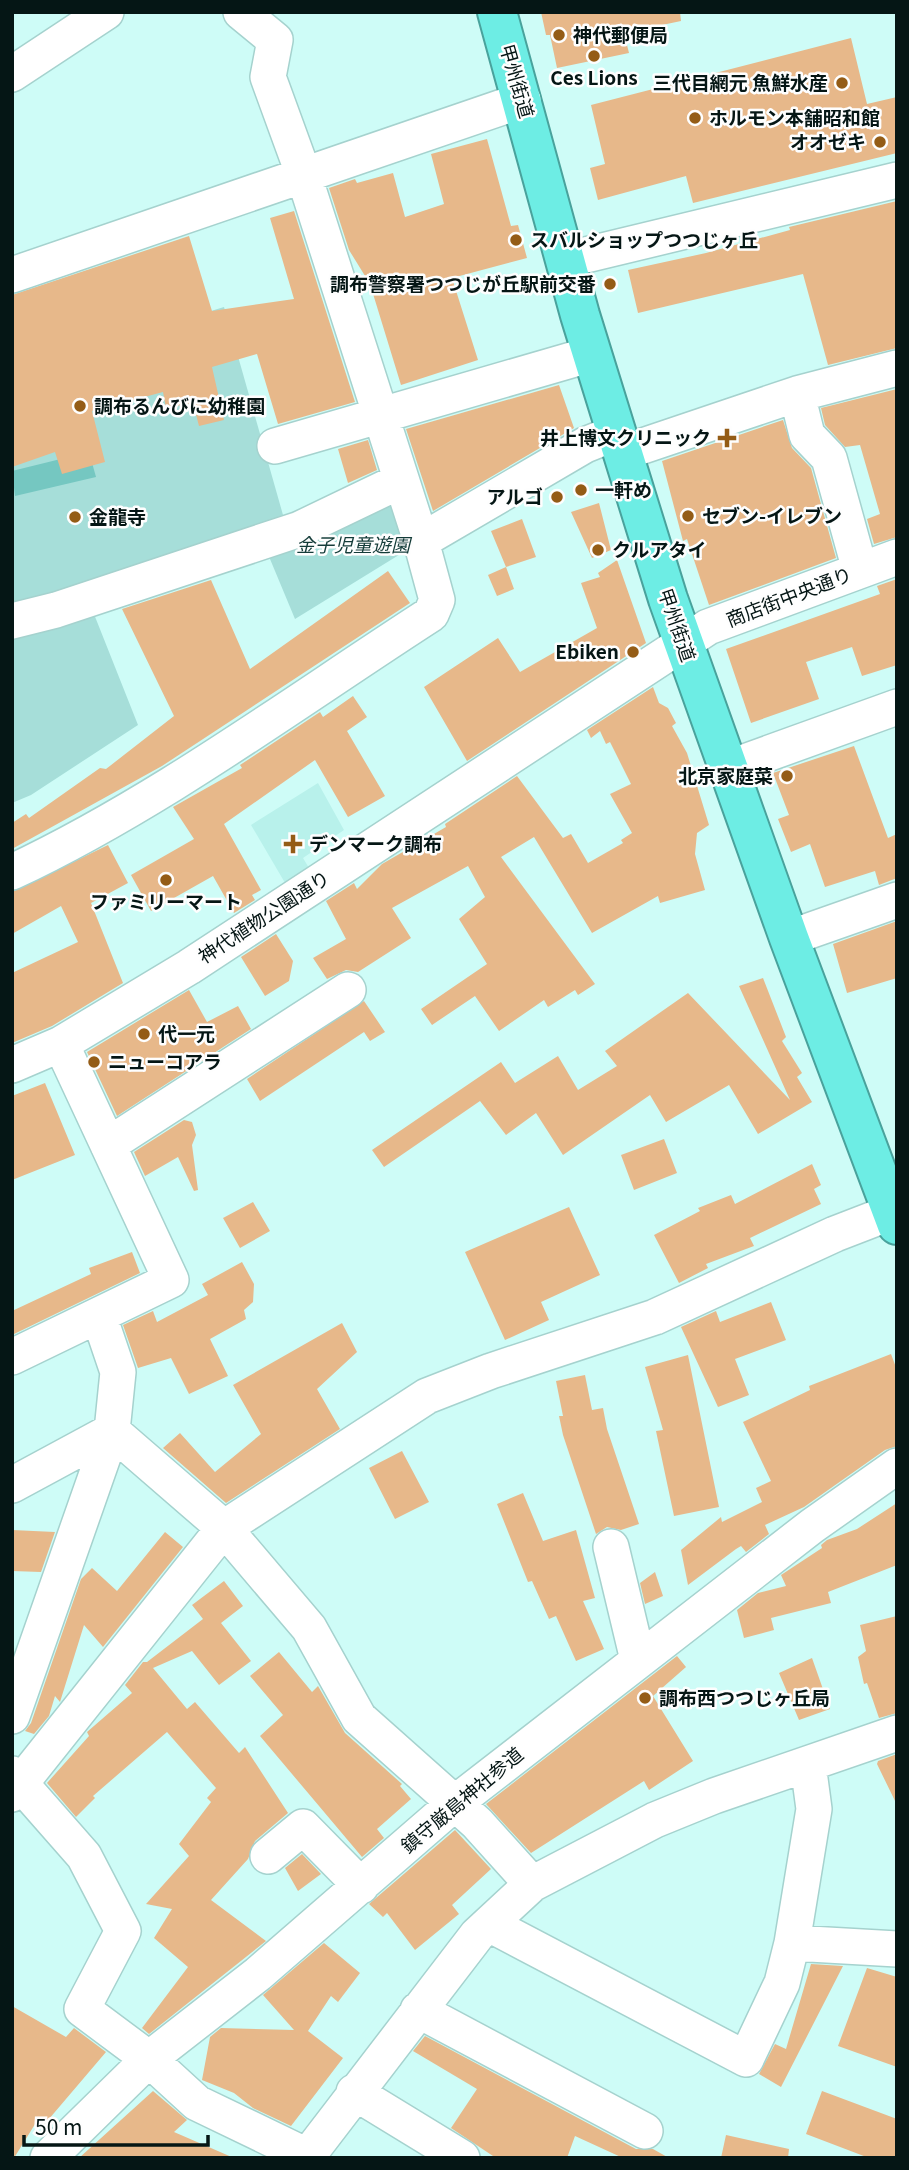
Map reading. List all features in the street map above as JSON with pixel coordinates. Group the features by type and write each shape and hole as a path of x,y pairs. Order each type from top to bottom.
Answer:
{"highway":[{"name":"甲州街道","path":"497,12 592,354 683,641 789,938 894,1218"}],"street":[{"path":"12,74 106,12"},
{"path":"12,872 60,850 188,772 431,614 437,600 421,541 303,173 268,77 275,40 241,12"},
{"path":"12,275 303,173 523,100"},
{"path":"565,260 897,180"},
{"path":"275,446 592,354"},
{"path":"421,541 585,445 619,443 897,368"},
{"path":"797,394 807,435 829,458 860,570"},
{"path":"12,621 56,610 300,529 400,481"},
{"name":"商店街中央通り","path":"683,641 708,627 897,556"},
{"name":"神代植物公園通り","path":"12,1065 61,1044 189,967 550,733 683,641"},
{"path":"728,768 897,707"},
{"path":"789,938 897,900"},
{"path":"108,1145 348,990"},
{"path":"12,1357 171,1280 61,1044"},
{"path":"894,1218 835,1234 654,1317 481,1374 427,1396 224,1528 15,1784 84,1856 123,1931 82,2009 149,2059 197,2104 306,2157 418,2010 489,1924 532,1884 655,1820 897,1733"},
{"path":"12,1716 112,1431 118,1372 99,1316"},
{"path":"112,1431 224,1528 309,1628 359,1718 455,1803 532,1884"},
{"path":"12,1485 112,1431"},
{"name":"鎮守厳島神社参道","path":"48,2158 149,2059 258,1974 455,1803 897,1466"},
{"path":"611,1547 638,1661"},
{"path":"489,1924 746,2059 782,1983 792,1943 814,1809 808,1764"},
{"path":"268,1856 303,1827 361,1886"},
{"path":"792,1943 897,1949"},
{"path":"418,2010 645,2131"},
{"path":"354,2092 462,2158"}],"shaded area":[{"path":"89,452 96,477 15,496 12,471"},
{"name":"デンマーク調布","path":"318,783 344,830 303,858 312,873 288,888 251,825"}],"green space":[{"path":"224,307 283,515 12,613 12,372"},
{"name":"金子児童遊園","path":"395,498 407,550 295,619 265,547"},
{"path":"90,604 138,725 31,795 12,803 12,626"}],"building":[{"path":"541,12 680,12 681,21 624,33 629,53 557,68 550,35 546,35"},
{"path":"851,38 867,104 897,97 897,153 693,203 686,176 598,200 590,168 605,164 591,105"},
{"path":"487,139 511,226 518,225 527,258 452,278 478,360 401,385 370,284 349,250 329,188 355,179 357,183 393,173 405,217 444,204 431,154"},
{"path":"897,201 897,348 828,365 803,274 638,313 628,270 706,253 790,230 789,227"},
{"path":"294,211 355,402 278,424 257,354 212,367 224,420 199,426 193,403 166,408 163,392 92,411 105,462 62,474 55,452 12,467 12,295 189,236 212,311 294,299 270,218"},
{"path":"559,385 574,428 433,511 406,429"},
{"path":"897,389 897,537 874,544 867,519 880,514 860,445 845,447 825,425 821,408"},
{"path":"783,420 792,448 811,468 836,558 709,605 687,539 683,541 662,461"},
{"path":"368,440 377,470 348,483 338,449"},
{"path":"599,503 611,550 592,558 571,512"},
{"path":"522,519 536,557 506,567 491,531"},
{"path":"617,560 646,643 467,761 424,687 498,638 520,672 597,628 581,583 600,577 598,573"},
{"path":"506,567 514,589 497,596 488,575"},
{"path":"388,571 410,603 162,766 12,849 12,823 26,814 29,818 100,768 106,769 174,716 122,609 211,580 250,669"},
{"path":"897,579 897,665 862,676 852,647 806,662 819,699 751,723 726,649 880,594 877,586"},
{"path":"653,687 659,703 668,708 676,723 672,726 687,753 709,825 697,833 695,854 705,890 660,903 658,896 592,933 534,837 501,857 595,984 578,995 575,990 548,1007 544,1000 499,1031 475,996 432,1025 421,1009 487,964 459,919 485,897 468,866 392,908 411,938 358,972 346,970 327,979 313,958 346,939 326,901 354,883 357,889 382,864 446,827 445,824 517,776 563,838 571,834 588,863 623,843 621,840 632,833 610,794 631,784 610,742 606,744 600,731 591,738 587,730"},
{"path":"353,696 367,717 347,731 385,796 348,817 315,760 224,824 261,890 252,895 255,900 234,913 213,876 151,911 131,875 194,839 173,807 242,768 240,765 320,712 323,717"},
{"path":"854,746 888,838 897,834 897,878 879,885 875,871 825,887 810,844 791,852 778,819 789,815 773,773"},
{"path":"108,845 128,883 91,903 123,983 52,1026 12,1043 12,973 78,942 61,906 12,934 12,892"},
{"path":"897,921 897,978 847,993 833,944"},
{"path":"276,934 293,961 289,981 265,996 241,957"},
{"path":"763,978 786,1037 782,1041 802,1073 797,1077 812,1102 758,1134 729,1085 666,1122 650,1095 563,1155 536,1113 506,1135 480,1101 384,1167 372,1150 501,1062 515,1083 558,1056 578,1090 617,1066 605,1051 688,993 790,1100 739,986"},
{"path":"189,990 207,1022 238,1006 251,1029 117,1116 87,1052"},
{"path":"364,1001 385,1032 370,1041 364,1032 260,1101 247,1079"},
{"path":"45,1083 75,1155 12,1180 12,1096"},
{"path":"184,1120 192,1122 196,1135 192,1145 198,1190 194,1191 178,1157 145,1176 134,1152"},
{"path":"664,1139 677,1173 634,1190 621,1155"},
{"path":"812,1164 821,1185 814,1189 821,1204 750,1238 754,1246 706,1264 708,1268 679,1283 654,1235 700,1211 698,1208 731,1195 735,1204"},
{"path":"253,1202 270,1231 240,1248 223,1218"},
{"path":"569,1207 600,1275 541,1302 549,1320 505,1340 465,1252"},
{"path":"132,1252 140,1273 12,1335 12,1311 91,1274 89,1268"},
{"path":"242,1262 254,1284 253,1302 244,1310 246,1319 210,1339 228,1376 189,1394 171,1358 138,1368 123,1325 153,1311 157,1322 208,1295 202,1284"},
{"path":"771,1302 786,1340 735,1359 749,1395 718,1407 681,1327 716,1311 720,1322"},
{"path":"342,1323 357,1352 317,1389 340,1429 226,1503 163,1448 180,1433 215,1472 261,1434 233,1385"},
{"path":"891,1354 897,1370 897,1446 885,1450 804,1507 765,1525 769,1534 746,1552 741,1546 688,1585 681,1550 721,1517 722,1522 762,1502 756,1488 771,1481 743,1422 810,1390 809,1386"},
{"path":"688,1355 719,1507 674,1516 656,1431 663,1430 645,1367"},
{"path":"585,1375 592,1410 603,1408 607,1429 639,1524 621,1530 607,1527 596,1534 563,1435 559,1416 563,1416 556,1381"},
{"path":"402,1451 429,1502 395,1519 369,1468"},
{"path":"523,1493 543,1541 576,1530 595,1598 583,1601 604,1649 576,1661 556,1616 549,1619 532,1581 528,1582 497,1504"},
{"path":"897,1503 897,1565 828,1592 831,1603 771,1618 774,1630 744,1638 737,1610 758,1593 786,1586 781,1575 822,1548 821,1545 827,1540 857,1529"},
{"path":"12,1530 55,1532 41,1572 12,1571"},
{"path":"165,1532 183,1547 103,1647 84,1625 60,1702 55,1696 49,1716 34,1734 25,1731 31,1723 81,1579 92,1568 117,1591"},
{"path":"655,1572 663,1596 645,1604 640,1583"},
{"path":"224,1581 243,1606 221,1623 251,1661 219,1685 192,1651 153,1668 187,1709 195,1702 239,1753 245,1747 288,1813 255,1841 248,1859 211,1900 266,1941 149,2034 142,2028 188,1967 154,1938 172,1909 146,1904 189,1856 179,1844 211,1802 207,1798 216,1788 167,1732 93,1796 95,1798 76,1817 47,1783 89,1736 87,1732 132,1693 125,1685 143,1662 147,1662 203,1619 192,1605"},
{"path":"897,1616 897,1713 879,1718 867,1683 864,1684 858,1657 866,1651 860,1625"},
{"path":"279,1652 312,1692 318,1686 345,1733 402,1784 400,1786 411,1799 377,1829 384,1838 362,1857 260,1736 283,1715 250,1676"},
{"path":"677,1656 686,1667 653,1696 693,1761 649,1790 644,1781 531,1853 486,1804"},
{"path":"812,1658 830,1709 799,1720 779,1673"},
{"path":"897,1754 897,1805 877,1764 878,1761"},
{"path":"455,1830 491,1869 452,1905 459,1914 415,1950 387,1913 383,1917 369,1904"},
{"path":"302,1854 321,1874 298,1891 285,1868"},
{"path":"324,1943 360,1973 338,2002 331,1996 308,2031 343,2058 291,2126 253,2108 234,2093 202,2080 210,2037 221,2028 294,2030 263,1995"},
{"path":"811,1964 843,1966 781,2087 759,2074 775,2044 786,2049"},
{"path":"867,1968 897,1977 897,2067 838,2046"},
{"path":"12,2006 66,2037 74,2028 106,2052 43,2126 37,2121 14,2158"},
{"path":"425,2036 636,2149 653,2149 669,2158 623,2158 575,2136 567,2158 496,2158 451,2128 477,2089 413,2051"},
{"path":"153,2091 187,2120 174,2132 234,2158 79,2158"},
{"path":"822,2091 897,2119 897,2158 869,2158 806,2134"},
{"path":"726,2135 789,2149 788,2158 721,2158"}],"place":[{"name":"神代郵便局","path":"559,35"},
{"name":"Ces Lions","path":"594,56"},
{"name":"三代目網元 魚鮮水産","path":"842,83"},
{"name":"ホルモン本舗昭和館","path":"695,118"},
{"name":"オオゼキ","path":"880,142"},
{"name":"スバルショップつつじヶ丘","path":"516,240"},
{"name":"調布警察署つつじが丘駅前交番","path":"610,284"},
{"name":"調布るんびに幼稚園","path":"80,406"},
{"name":"井上博文クリニック","path":"727,438"},
{"name":"一軒め","path":"581,490"},
{"name":"アルゴ","path":"557,497"},
{"name":"セブン-イレブン","path":"688,516"},
{"name":"金龍寺","path":"75,517"},
{"name":"クルアタイ","path":"598,550"},
{"name":"Ebiken","path":"633,652"},
{"name":"北京家庭菜","path":"787,776"},
{"name":"デンマーク調布","path":"293,844"},
{"name":"ファミリーマート","path":"166,880"},
{"name":"代一元","path":"144,1034"},
{"name":"ニューコアラ","path":"94,1062"},
{"name":"調布西つつじヶ丘局","path":"645,1698"}]}
